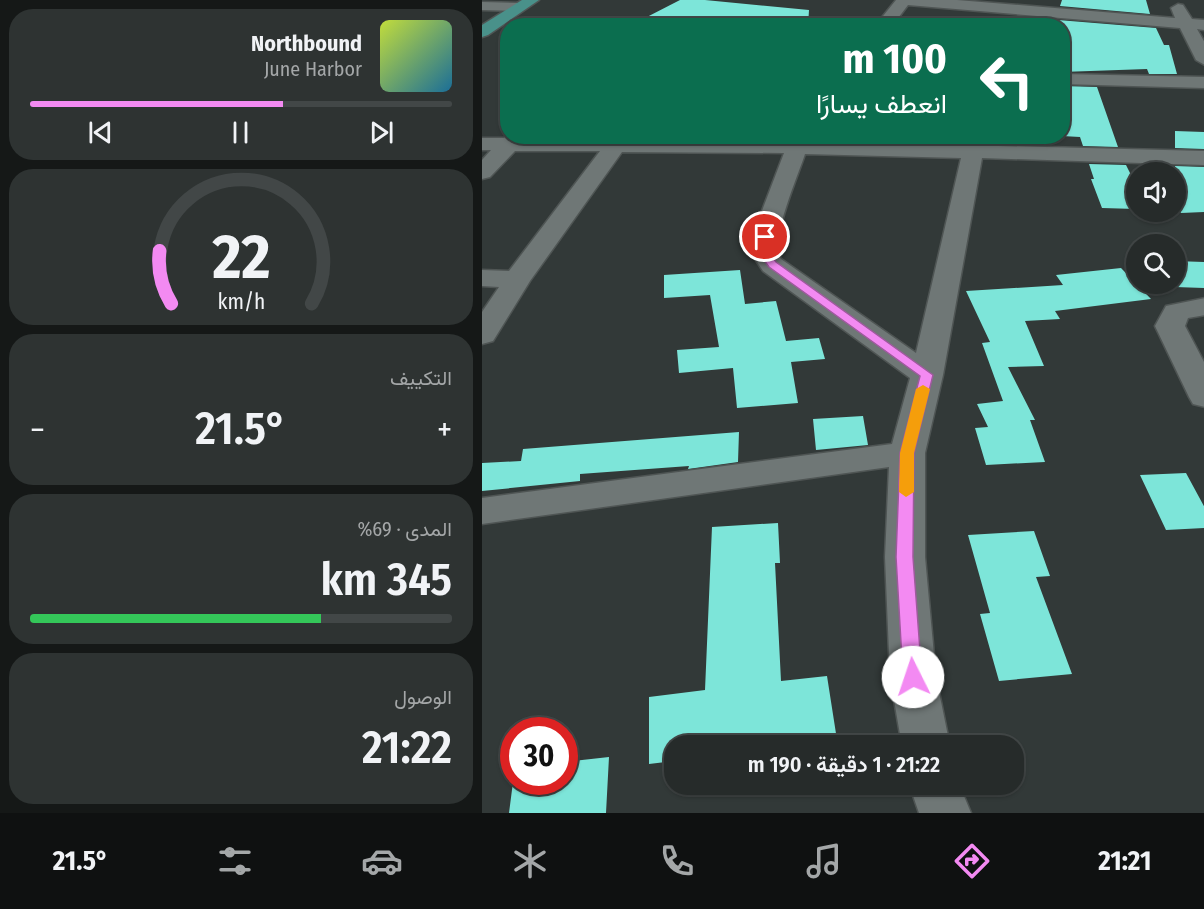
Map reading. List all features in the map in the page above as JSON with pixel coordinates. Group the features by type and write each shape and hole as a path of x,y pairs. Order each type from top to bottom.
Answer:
{"main road":[{"path":"504,18 525,4"},
{"path":"482,32 500,20"}],"street":[{"path":"889,18 903,0 1038,18"},
{"path":"1175,0 1183,23 1205,60"},
{"path":"482,6 525,4"},
{"path":"1070,20 1205,25"},
{"path":"1070,79 1205,83"},
{"path":"482,144 500,142"},
{"path":"482,172 510,144"},
{"path":"596,144 1201,157"},
{"path":"482,335 517,280 616,145"},
{"path":"797,147 765,237 764,253 772,265 927,375"},
{"path":"924,735 913,677 905,557 907,453 927,375 973,151"},
{"path":"482,278 517,280"},
{"path":"1205,306 1176,312 1170,326 1205,397"},
{"path":"482,511 907,453"},
{"path":"938,795 945,813"}],"building":[{"path":"680,0 705,0 809,10 808,18 645,18"},
{"path":"1062,0 1146,0 1150,14 1060,6"},
{"path":"1070,21 1156,28 1164,45 1169,45 1177,74 1149,74 1147,69 1070,72"},
{"path":"1070,86 1097,87 1118,147 1083,146 1080,137 1070,136"},
{"path":"1175,131 1205,132 1205,149 1175,148"},
{"path":"1089,164 1126,165 1126,209 1102,208 1091,179 1094,179"},
{"path":"1186,166 1205,167 1205,212 1186,213"},
{"path":"1186,261 1205,262 1205,288 1186,287"},
{"path":"1121,268 1126,273 1126,294 1146,294 1151,299 1055,311 1060,319 1025,321 1044,366 1008,367 1035,420 1030,420 1045,462 986,465 975,428 988,427 977,404 1003,401 982,343 990,342 966,291 1063,285 1056,275"},
{"path":"740,270 745,304 776,301 786,341 819,338 825,359 791,362 798,403 737,408 733,368 679,373 677,350 719,347 710,295 664,298 664,275"},
{"path":"863,416 868,445 816,450 813,419"},
{"path":"739,432 738,462 688,469 689,466 580,474 580,481 482,491 482,463 521,461 523,449"},
{"path":"1186,473 1205,508 1205,528 1166,530 1140,475"},
{"path":"778,523 780,563 775,563 781,681 827,676 836,735 664,735 664,762 649,764 649,697 705,690 712,527"},
{"path":"1034,531 1050,576 1036,577 1072,674 999,681 980,614 990,613 968,535"},
{"path":"609,757 606,813 509,813 511,795 578,795 578,760"}],"slow traffic":[{"path":"906,492 907,453 923,389"}],"route":[{"path":"765,237 764,253 772,265 927,375 907,453 905,557 913,677"}]}
